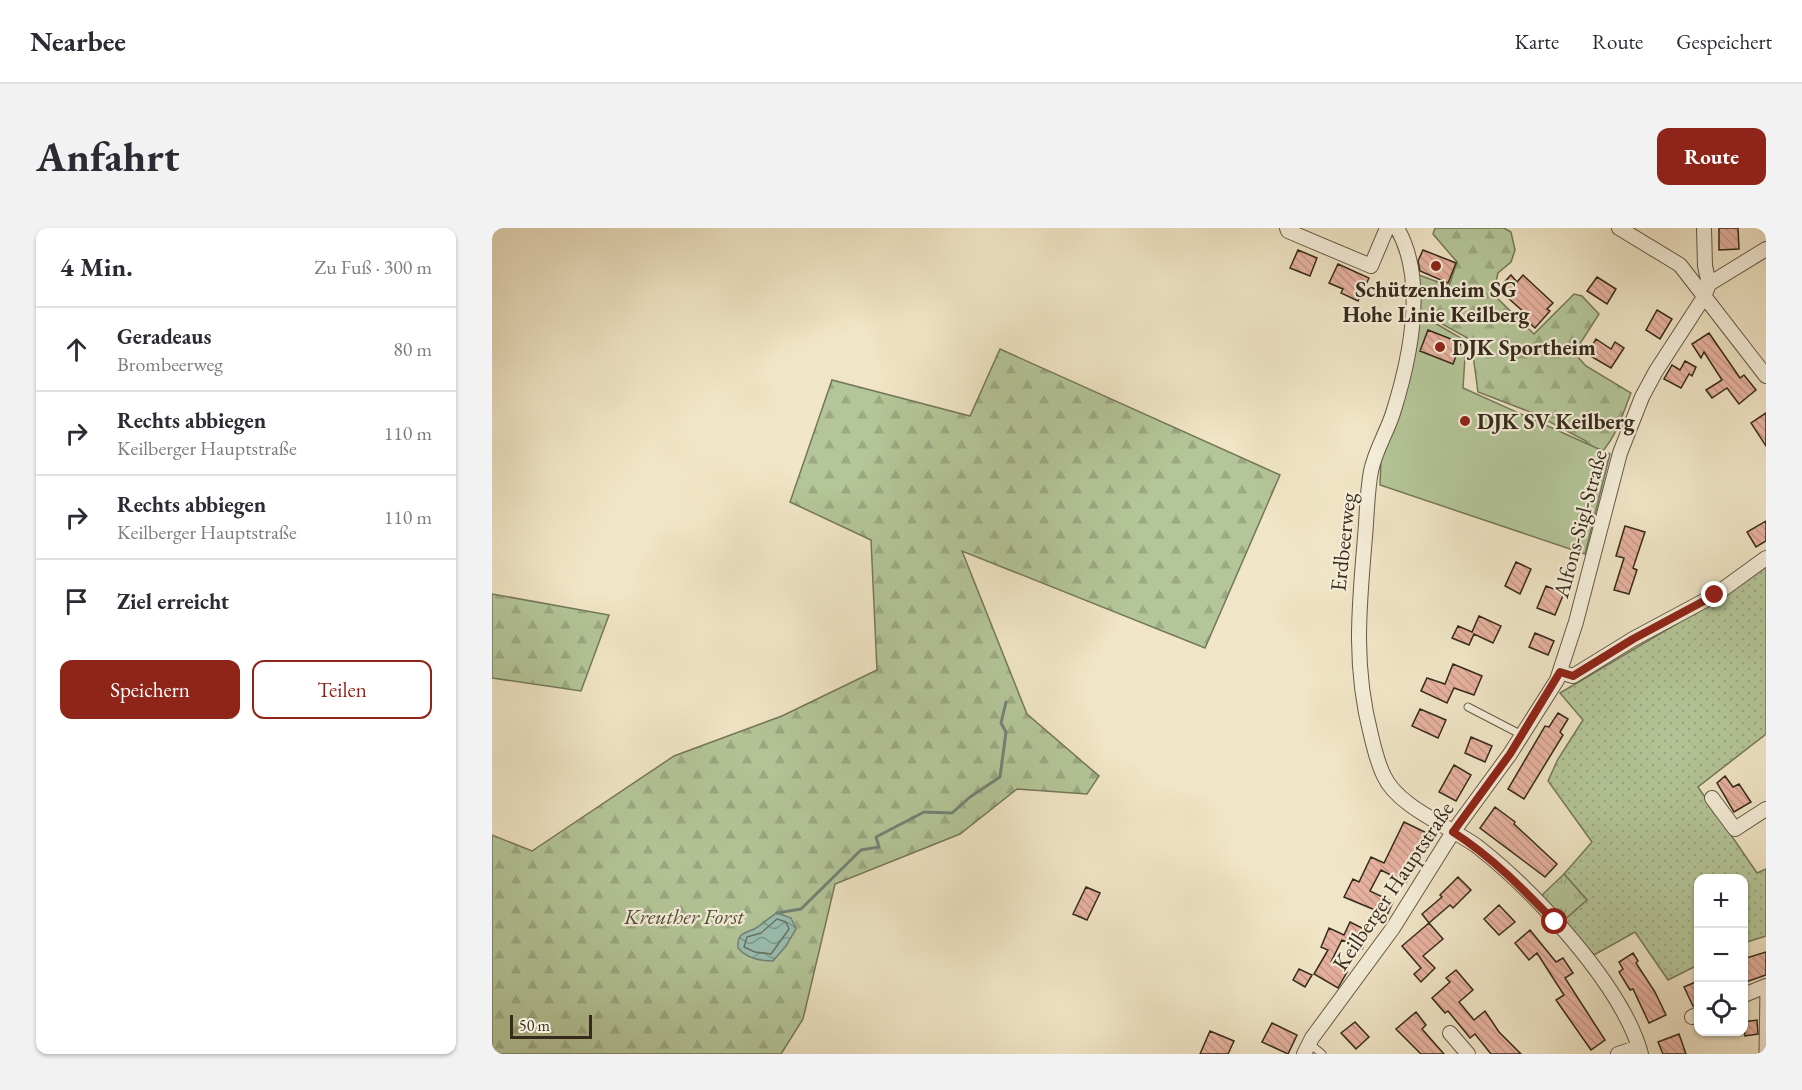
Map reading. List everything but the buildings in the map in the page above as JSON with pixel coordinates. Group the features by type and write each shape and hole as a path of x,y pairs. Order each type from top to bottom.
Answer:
{"street":[{"path":"1287,228 1288,231 1371,266 1387,228"},
{"name":"Erdbeerweg","path":"1397,228 1408,246 1415,317 1394,412 1371,469 1358,601 1359,676 1371,735 1384,777 1400,796 1477,847 1506,872 1590,961 1614,997 1640,1051"},
{"path":"1619,228 1680,265 1707,290 1766,376"},
{"path":"1704,228 1707,290"},
{"name":"Alfons-Sigl-Straße","path":"1558,676 1576,622 1620,453 1642,397 1707,290 1766,249"},
{"path":"1558,676 1573,676 1633,639 1715,595 1766,558"},
{"name":"Keilberger Hauptstraße","path":"1307,1048 1393,928 1453,832 1522,735 1558,676"},
{"path":"1712,798 1735,829 1766,809"},
{"path":"1748,993 1765,986"},
{"path":"1450,1034 1468,1054"},
{"path":"1618,1054 1640,1051"}],"lane":[{"path":"1468,707 1522,735"},
{"path":"1763,1054 1765,986"},
{"path":"1307,1048 1322,1054"}],"green space":[{"path":"1435,228 1504,228 1511,232 1515,250 1511,262 1498,273 1493,294 1534,334 1574,294 1582,296 1599,314 1581,342 1576,355 1586,366 1631,393 1613,437 1595,458 1586,441 1533,413 1478,392 1471,340 1419,311 1419,275 1449,286 1457,262 1433,234"},
{"name":"DJK SV Keilberg","path":"1421,315 1466,341 1463,388 1610,454 1585,554 1380,485 1381,460 1407,380"},
{"name":"Kreuther Forst","path":"1000,349 1280,475 1205,648 962,551 1027,714 1099,776 1087,794 1017,789 960,834 835,884 803,1019 781,1054 492,1054 492,835 532,851 674,756 782,716 877,670 871,540 790,502 832,380 970,416"},
{"path":"1766,565 1766,734 1698,787 1757,873 1766,869 1766,936 1748,942 1748,874 1694,874 1694,967 1668,980 1635,932 1594,955 1563,921 1587,900 1564,874 1592,842 1548,781 1558,759 1583,720 1560,693 1720,598"},
{"path":"492,594 609,615 581,691 492,678"},
{"path":"1564,874 1587,900 1563,921 1541,896"}],"water":[{"path":"777,913 791,918 796,929 786,946 773,961 754,958 738,948 740,936"}],"waterway":[{"path":"777,913 801,909 861,850 879,847 876,837 924,812 952,813 970,797 1000,777 1006,732 1001,723 1006,702"}],"place":[{"name":"Schützenheim SG Hohe Linie Keilberg","path":"1436,266"},
{"name":"DJK Sportheim","path":"1440,347"},
{"name":"DJK SV Keilberg","path":"1465,421"}],"route":[{"path":"1555,922 1506,872 1477,847 1453,832 1510,754 1560,672 1573,676 1633,639 1715,595"}]}
